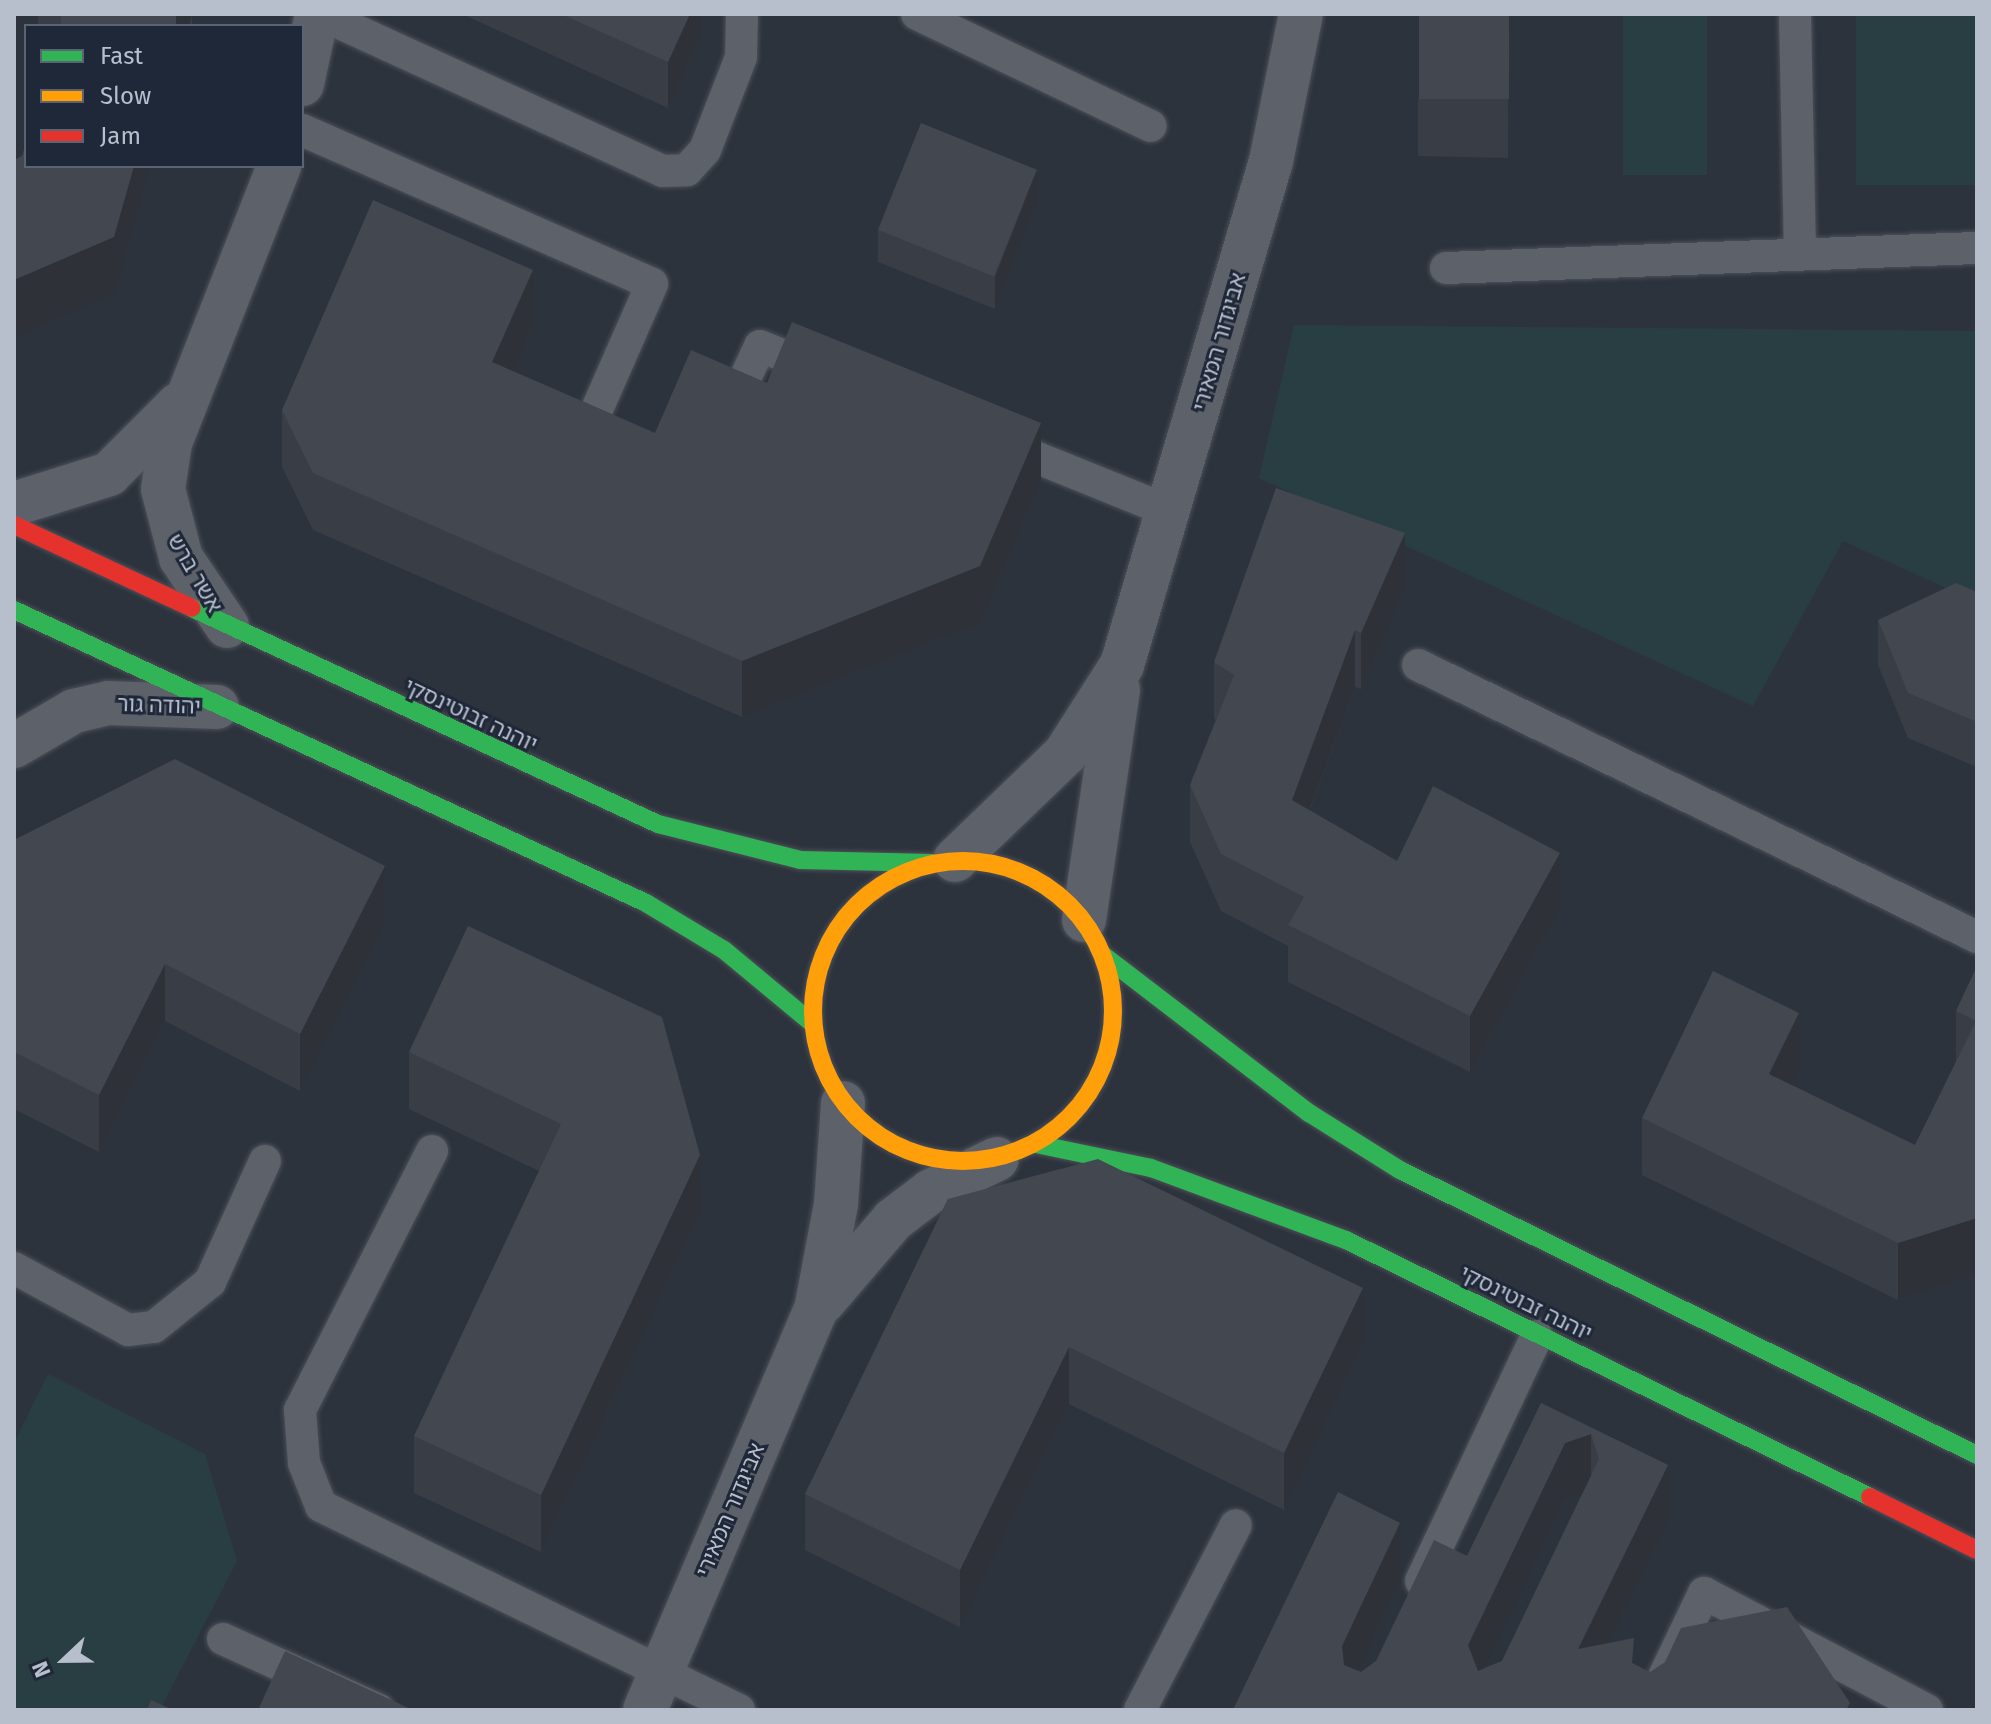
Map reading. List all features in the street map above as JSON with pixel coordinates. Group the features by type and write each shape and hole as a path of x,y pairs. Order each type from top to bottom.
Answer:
{"street":[{"path":"304,76 319,14"},
{"name":"אביגדור המאירי","path":"1094,938 1122,665 1171,512 1271,161 1301,14"},
{"name":"אשר ברש","path":"227,626 181,558 163,489 170,443 278,168"},
{"name":"אשר ברש","path":"14,504 109,474 158,433 196,381"},
{"name":"יוהנה זבוטינסקי","path":"14,525 493,753 710,843 800,860 944,862 1027,874 1094,938"},
{"path":"14,610 646,903 724,950 813,1024"},
{"name":"אביגדור המאירי","path":"944,862 1065,754 1122,665"},
{"name":"יהודה גור","path":"14,746 74,711 108,703 219,707"},
{"path":"944,862 891,878 856,904 831,939 816,981 813,1024 843,1103 874,1133 912,1153 954,1162 997,1159 1036,1144 1071,1117 1097,1083 1111,1041 1114,998 1094,938"},
{"path":"1094,938 1309,1113 1400,1170 1977,1455"},
{"name":"אביגדור המאירי","path":"653,1690 816,1310 836,1204 843,1103"},
{"name":"יוהנה זבוטינסקי","path":"1036,1144 1151,1168 1346,1240 1977,1550"},
{"name":"אביגדור המאירי","path":"816,1310 893,1220 931,1191 997,1159"}],"lane":[{"path":"319,14 663,171 687,170 705,150 741,57 742,14"},
{"path":"917,14 1151,126"},
{"path":"1795,14 1800,254"},
{"path":"304,131 652,284 588,430"},
{"path":"1446,268 1977,248"},
{"path":"731,409 760,346 848,381"},
{"path":"966,429 1171,512"},
{"path":"1418,665 1977,937"},
{"path":"432,1151 300,1410 304,1463 321,1506 653,1690 739,1710"},
{"path":"14,1268 128,1330 154,1327 210,1282 265,1161"},
{"path":"1406,1612 1537,1336"},
{"path":"1140,1710 1236,1525"},
{"path":"1648,1710 1704,1593 1927,1710"},
{"path":"223,1639 379,1710"}],"green space":[{"path":"1623,14 1707,14 1707,175 1623,175"},
{"path":"1856,14 1977,14 1977,185 1856,185"},
{"path":"1294,325 1977,331 1977,602 1843,541 1753,706 1259,478"},
{"path":"48,1374 205,1454 237,1561 160,1710 14,1710 14,1443"}],"building":[{"path":"61,14 176,14 176,24 61,24"},
{"path":"561,14 690,14 668,62"},
{"path":"1419,14 1509,14 1509,99 1419,99"},
{"path":"921,123 1037,170 994,276 878,230"},
{"path":"24,150 24,168 133,168 114,237 14,280 14,160 22,156"},
{"path":"373,200 533,270 492,362 655,433 691,350 767,383 792,322 1041,423 980,566 742,661 313,473 282,410"},
{"path":"1276,488 1405,533 1361,633 1355,630 1292,800 1397,861 1433,786 1560,853 1470,1016 1288,925 1304,897 1221,854 1190,785 1234,675 1214,662"},
{"path":"1956,583 1977,592 1977,722 1908,693 1878,620"},
{"path":"175,759 385,866 300,1034 165,964 99,1095 14,1052 14,843 16,839"},
{"path":"468,926 662,1017 700,1155 541,1495 414,1436 561,1124 409,1052"},
{"path":"1977,966 1977,1218 1898,1243 1642,1118 1713,971 1799,1013 1769,1074 1915,1145 1976,1021 1956,1011"},
{"path":"1098,1159 1363,1288 1284,1453 1069,1347 960,1570 805,1494 948,1199"},
{"path":"1541,1403 1668,1465 1578,1649 1634,1638 1632,1663 1650,1672 1665,1662 1681,1628 1787,1607 1850,1703 1846,1710 1233,1710 1338,1492 1400,1523 1342,1646 1344,1665 1361,1672 1376,1661 1434,1540 1467,1556","holes":["1591,1434 1599,1459 1502,1661 1478,1671 1468,1645 1565,1443"]},
{"path":"285,1651 413,1710 258,1710"},
{"path":"151,1700 173,1710 147,1710"}],"traffic: fast":[{"path":"192,608 658,824 800,860 932,863"},
{"path":"14,610 646,903 724,950 813,1024"},
{"path":"1103,955 1309,1113 1400,1170 1977,1455"},
{"path":"1036,1144 1151,1168 1346,1240 1870,1497"}],"traffic: slow":[{"path":"948,861 978,861 1007,867 1034,879 1058,895 1079,916 1095,940 1107,967 1113,1011 1113,1026 1102,1068 1088,1094 1058,1127 1034,1143 1007,1155 978,1161 948,1161 919,1155 892,1143 868,1127 847,1106 831,1082 819,1055 813,1026 813,996 819,967 831,940 847,916 868,895 892,879 919,867 948,861"}],"traffic: jam":[{"path":"14,525 192,608"},
{"path":"1870,1497 1977,1550"}]}
